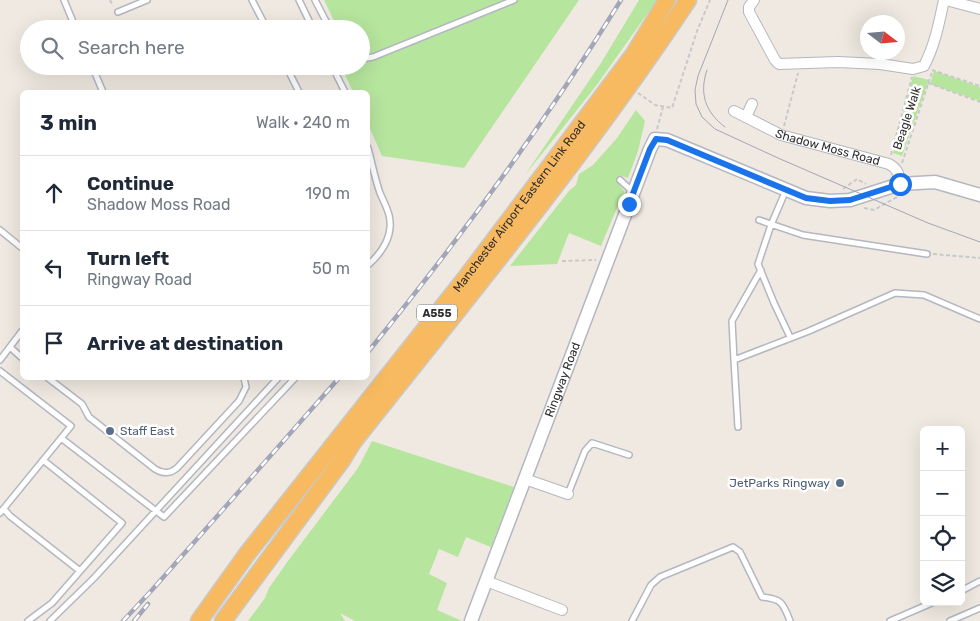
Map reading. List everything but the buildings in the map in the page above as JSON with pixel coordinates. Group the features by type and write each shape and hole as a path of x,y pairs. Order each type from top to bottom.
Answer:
{"highway":[{"name":"Manchester Airport Eastern Link Road","path":"199,621 247,554 464,280 556,158 634,54 667,0"},
{"name":"Manchester Airport Eastern Link Road","path":"223,621 342,460 353,442 569,168 629,87 688,0"}],"street":[{"path":"749,6 778,64 871,64 913,69 924,66 934,45 945,0 980,9"},
{"path":"746,116 752,104"},
{"name":"Shadow Moss Road","path":"734,111 781,135 889,164 896,168 899,178"},
{"path":"656,139 667,140 806,198 837,201 850,200 899,178 935,182 980,195"},
{"name":"Ringway Road","path":"471,621 633,192 650,149 656,139"},
{"path":"525,479 568,494"},
{"path":"486,581 562,610"}],"lane":[{"path":"64,0 72,20"},
{"path":"116,11 147,0"},
{"path":"252,0 262,20"},
{"path":"299,0 309,20"},
{"path":"315,0 325,20"},
{"path":"370,58 514,0"},
{"path":"96,75 102,90"},
{"path":"290,75 298,90"},
{"path":"336,75 344,90"},
{"path":"370,155 380,192 389,214 390,224 389,234 384,246 379,256 370,264"},
{"path":"620,180 633,192"},
{"path":"786,189 759,260 774,303 790,337"},
{"path":"759,220 803,235 927,254"},
{"path":"0,230 20,246"},
{"path":"738,427 732,321 761,270"},
{"path":"734,360 895,293 924,295 980,319"},
{"path":"0,360 20,334"},
{"path":"10,347 20,356"},
{"path":"0,371 71,426 2,511 80,571"},
{"path":"51,380 82,404 89,417 155,470 166,473 172,472 177,468 239,401 246,387 244,380"},
{"path":"50,621 94,578 276,380"},
{"path":"60,438 164,518 293,380"},
{"path":"568,494 585,451 592,444 629,456"},
{"path":"28,621 52,603 122,523 42,460"},
{"path":"632,621 652,585 660,577 733,548 740,552 762,597 775,598 782,603 790,621"},
{"path":"965,589 980,581"},
{"path":"890,621 925,606"},
{"path":"950,621 980,608"}],"path":[{"path":"110,0 116,11"},
{"path":"635,91 655,105 672,108 697,31 710,0"},
{"path":"781,135 800,63"},
{"name":"Beagle Walk","path":"899,178 932,70 980,86"},
{"name":"Beagle Walk","path":"889,164 912,76"},
{"path":"928,84 980,102"},
{"path":"656,139 664,107"},
{"path":"927,254 980,258"},
{"path":"562,261 596,260"}],"green space":[{"path":"324,0 579,0 464,168 382,156 370,129 370,90 352,90 345,75 370,75 370,20 334,20"},
{"path":"639,0 657,0 596,86 525,175 601,63"},
{"path":"934,71 980,87 980,101 930,84"},
{"path":"913,76 929,80 902,156 893,153"},
{"path":"636,110 645,121 638,151 628,178 622,176 618,183 625,192 601,246 569,233 557,264 510,266 569,191 576,185 579,174 593,165 617,138"},
{"path":"372,441 514,487 491,547 466,537 458,557 439,549 429,574 447,583 437,610 462,621 355,621 340,613 345,621 248,621 288,561 358,468"}],"tram line":[{"path":"728,0 698,76 695,90 696,104 702,117 715,129 778,158 928,223 980,242"},
{"path":"707,70 704,86 706,102 713,115 725,127"}],"railway":[{"path":"370,349 468,224 532,136 621,0"},
{"path":"123,621 337,380"},
{"path":"134,621 148,604"}],"place":[{"name":"Staff East","path":"110,431"},
{"name":"JetParks Ringway","path":"840,483"}],"route":[{"path":"629,204 650,149 656,139 667,140 806,198 830,201 850,200 900,184"}]}
